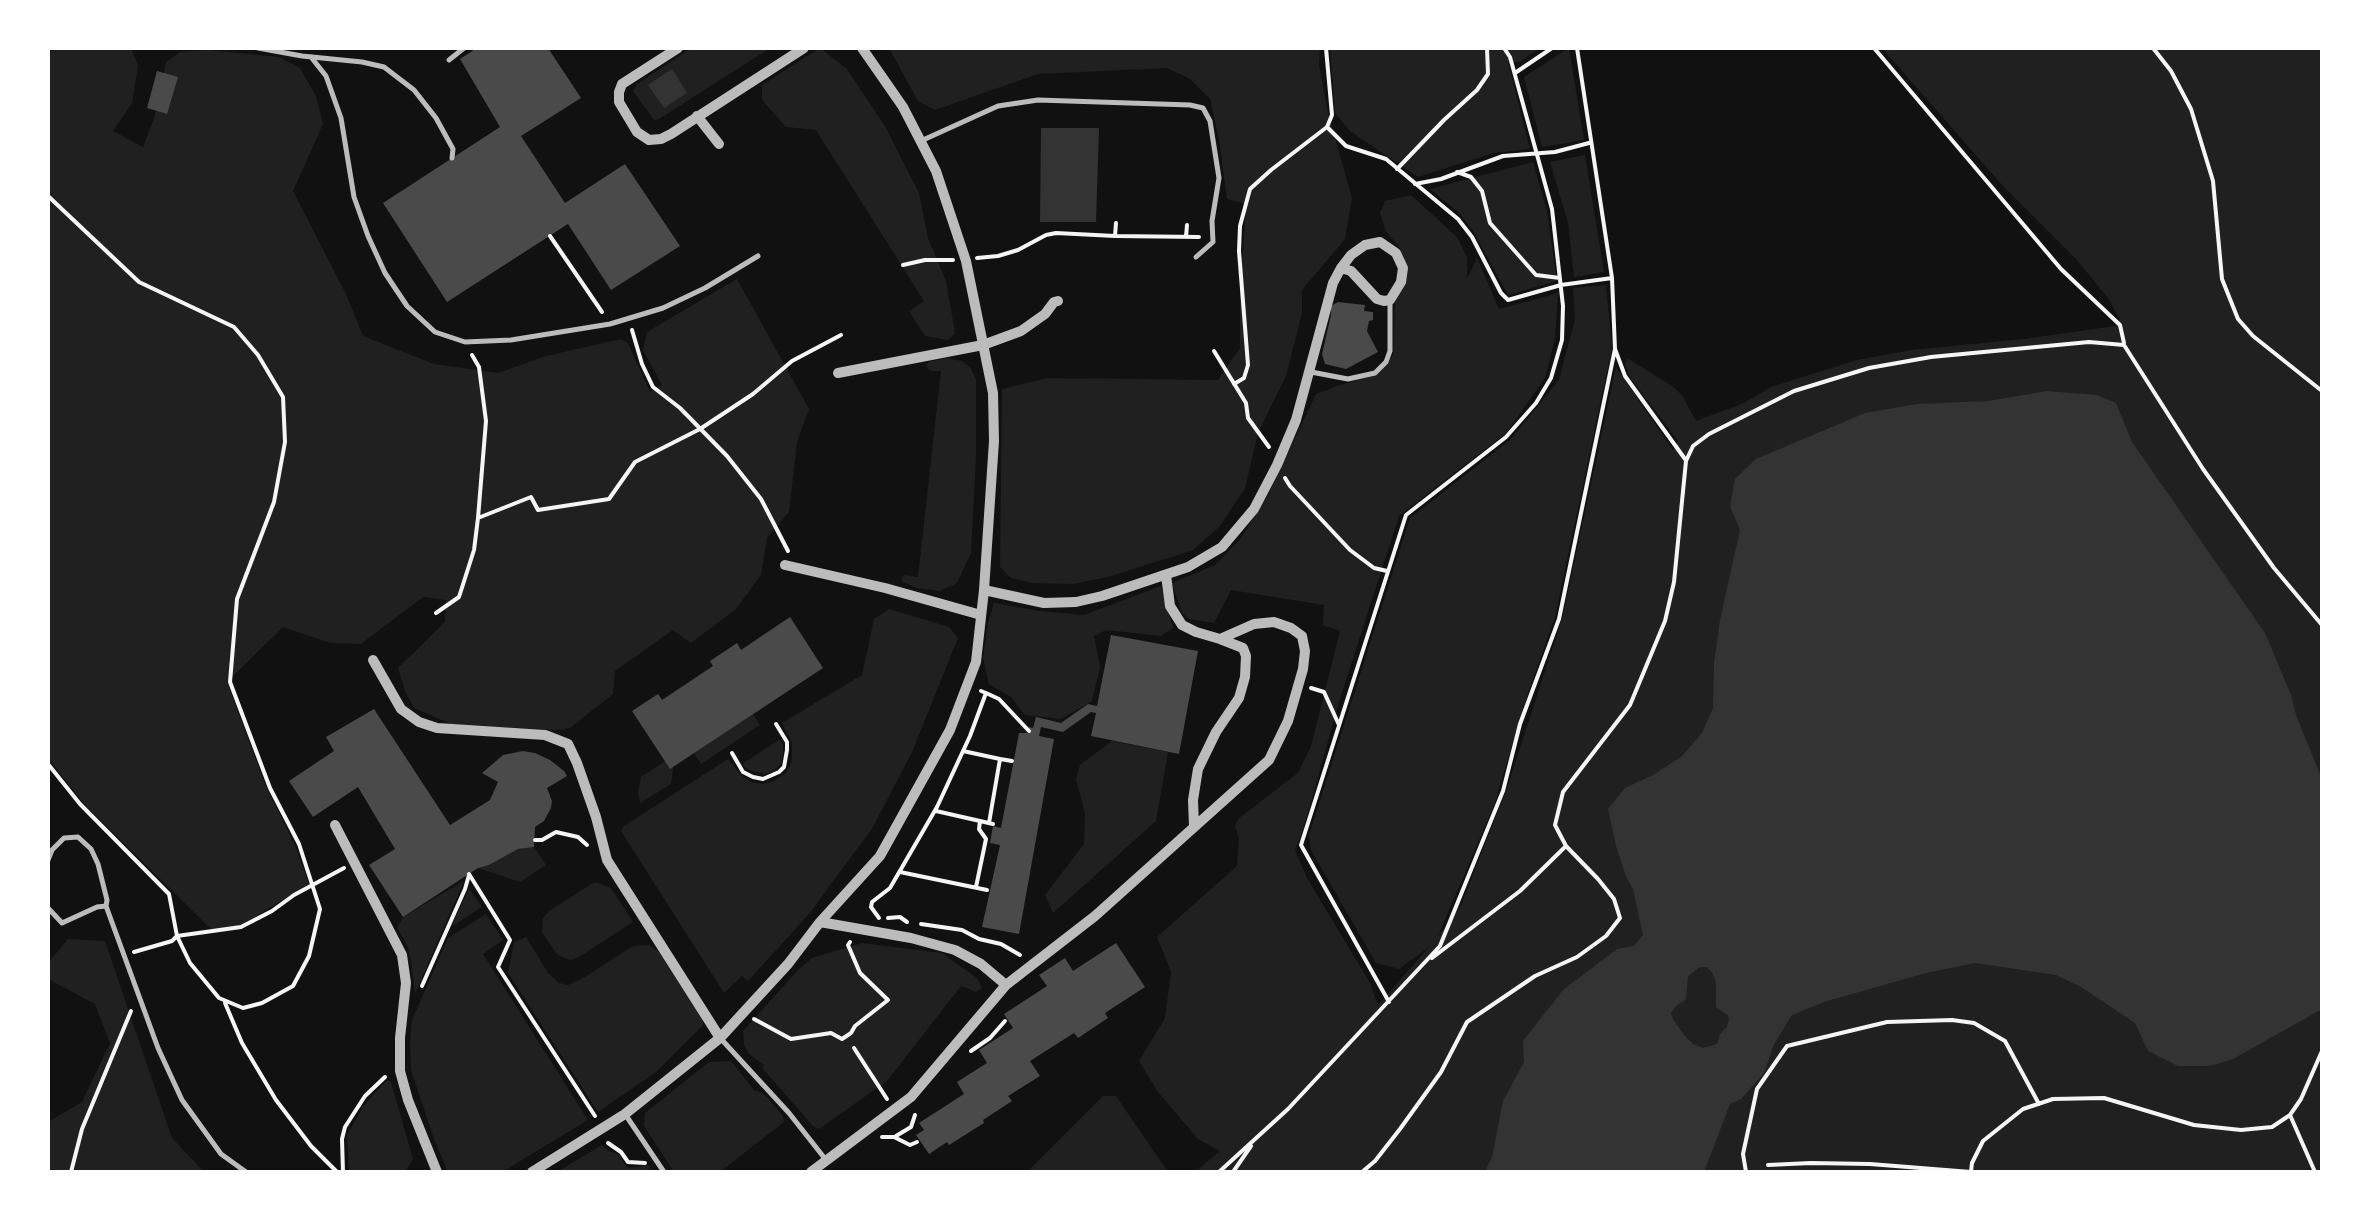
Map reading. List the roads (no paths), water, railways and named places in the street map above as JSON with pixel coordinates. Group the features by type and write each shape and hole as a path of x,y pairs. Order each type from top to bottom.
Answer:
{"street":[{"path":"678,48 622,84 619,92 619,102 637,132 649,140 671,134 804,48"},
{"path":"532,1172 625,1114 720,1038 788,964 880,856 950,730 976,662 994,441 993,393 966,261 936,171 904,107 862,48"},
{"path":"697,116 719,144"},
{"path":"984,590 1044,603 1076,602 1188,567 1222,547 1254,509 1276,467 1296,420 1333,284 1342,268 1365,245 1380,242 1396,254 1402,268 1401,282 1390,300 1384,301 1377,299 1351,270 1342,268"},
{"path":"838,373 982,345 1021,331 1058,301"},
{"path":"785,565 980,615"},
{"path":"1166,575 1170,606 1182,625 1243,648 1246,656 1239,698 1198,769 1194,826"},
{"path":"811,1172 911,1098 1006,985 1095,916 1269,760 1288,722 1298,685 1306,651 1302,636 1274,622 1254,624 1220,638"},
{"path":"372,660 401,708 418,722 438,728 545,735 568,744 578,762 607,860 720,1038"},
{"path":"335,825 402,954 406,983 400,1071 438,1172"},
{"path":"820,922 955,950 981,964 1006,985"}],"lane":[{"path":"258,48 384,67 414,90 436,118 453,148 452,158"},
{"path":"448,60 464,48"},
{"path":"311,57 326,76 341,118 354,197 385,273 407,306 435,332 464,342 511,340 628,320 705,288 758,256"},
{"path":"920,141 998,106 1038,100 1203,108 1210,121 1219,178 1212,242 1196,257"},
{"path":"1308,371 1348,379 1376,373 1390,351 1390,300"},
{"path":"48,860 64,838 78,837 90,849 98,864 106,906 158,1048 182,1100 222,1154 246,1172"},
{"path":"48,908 62,922 106,906"},
{"path":"720,1038 827,1161"},
{"path":"625,1114 664,1172"}]}
